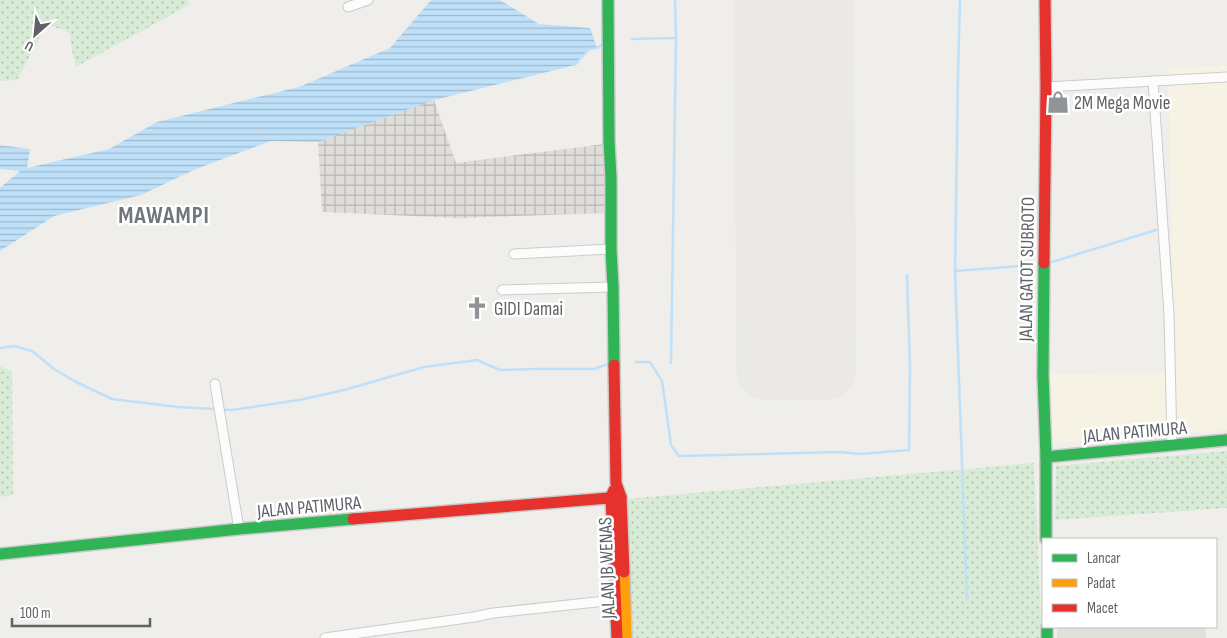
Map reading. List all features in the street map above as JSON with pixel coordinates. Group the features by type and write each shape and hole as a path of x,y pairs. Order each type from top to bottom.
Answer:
{"street":[{"path":"348,8 368,0"},
{"path":"608,0 616,497"},
{"name":"JALAN GATOT SUBROTO","path":"1045,0 1046,86 1042,375 1046,457 1046,538"},
{"path":"1046,86 1227,77"},
{"path":"1153,81 1169,314 1172,445"},
{"path":"514,254 611,249"},
{"path":"502,290 613,287"},
{"path":"215,384 239,529"},
{"name":"JALAN PATIMURA","path":"1046,457 1227,440"},
{"name":"JALAN PATIMURA","path":"0,554 239,529 616,497"},
{"name":"JALAN JB WENAS","path":"616,497 615,600 617,638"},
{"name":"JALAN JB WENAS","path":"616,497 626,638"},
{"path":"325,638 493,613 615,600"}],"shaded area":[{"path":"1227,66 1227,430 1048,444 1045,374 1175,373 1168,67"},
{"path":"434,100 456,163 605,144 607,213 458,218 322,212 318,142"},
{"path":"1057,628 1205,628 1206,638 1057,638"}],"green space":[{"path":"0,0 188,0 189,5 76,67 70,33 47,24 17,80 0,81"},
{"path":"0,366 12,372 13,495 0,497"},
{"path":"1227,451 1227,508 1055,520 1056,466"},
{"path":"1034,463 1042,638 630,638 626,499"}],"water":[{"path":"431,0 500,0 539,24 590,28 597,48 589,49 575,65 434,100 318,142 271,141 196,169 141,195 54,216 0,251 0,188 20,171 0,169 0,145 30,149 27,168 109,149 157,122 299,87 390,48"}],"waterway":[{"path":"671,363 675,0"},
{"path":"960,0 955,271 967,600"},
{"path":"632,39 676,38"},
{"path":"573,65 589,49 597,48 604,43"},
{"path":"1052,262 1156,230"},
{"path":"955,271 1034,265"},
{"path":"636,362 650,362 662,381 671,445 679,456 840,452 860,454 909,450 910,367 907,275"},
{"path":"0,348 14,346 32,351 54,369 112,399 178,407 232,410 299,400 344,390 424,367 477,360 500,370 594,369 608,364"}],"runway":[{"path":"764,0 767,370 826,369 823,0"}],"traffic: fast":[{"path":"608,0 614,365"},
{"path":"1044,263 1043,375 1046,538"},
{"path":"1046,457 1227,440"},
{"path":"0,554 353,519"},
{"path":"1047,628 1047,638"}],"traffic: slow":[{"path":"624,572 626,638"}],"traffic: jam":[{"path":"1044,263 1045,0"},
{"path":"614,365 616,483 621,497 624,572"},
{"path":"614,490 611,497 617,638"},
{"path":"353,519 621,497"}],"place":[{"name":"2M Mega Movie","path":"1058,102"},
{"name":"GIDI Damai","path":"477,308"}],"district":[{"name":"MAWAMPI","path":"164,215"}]}
